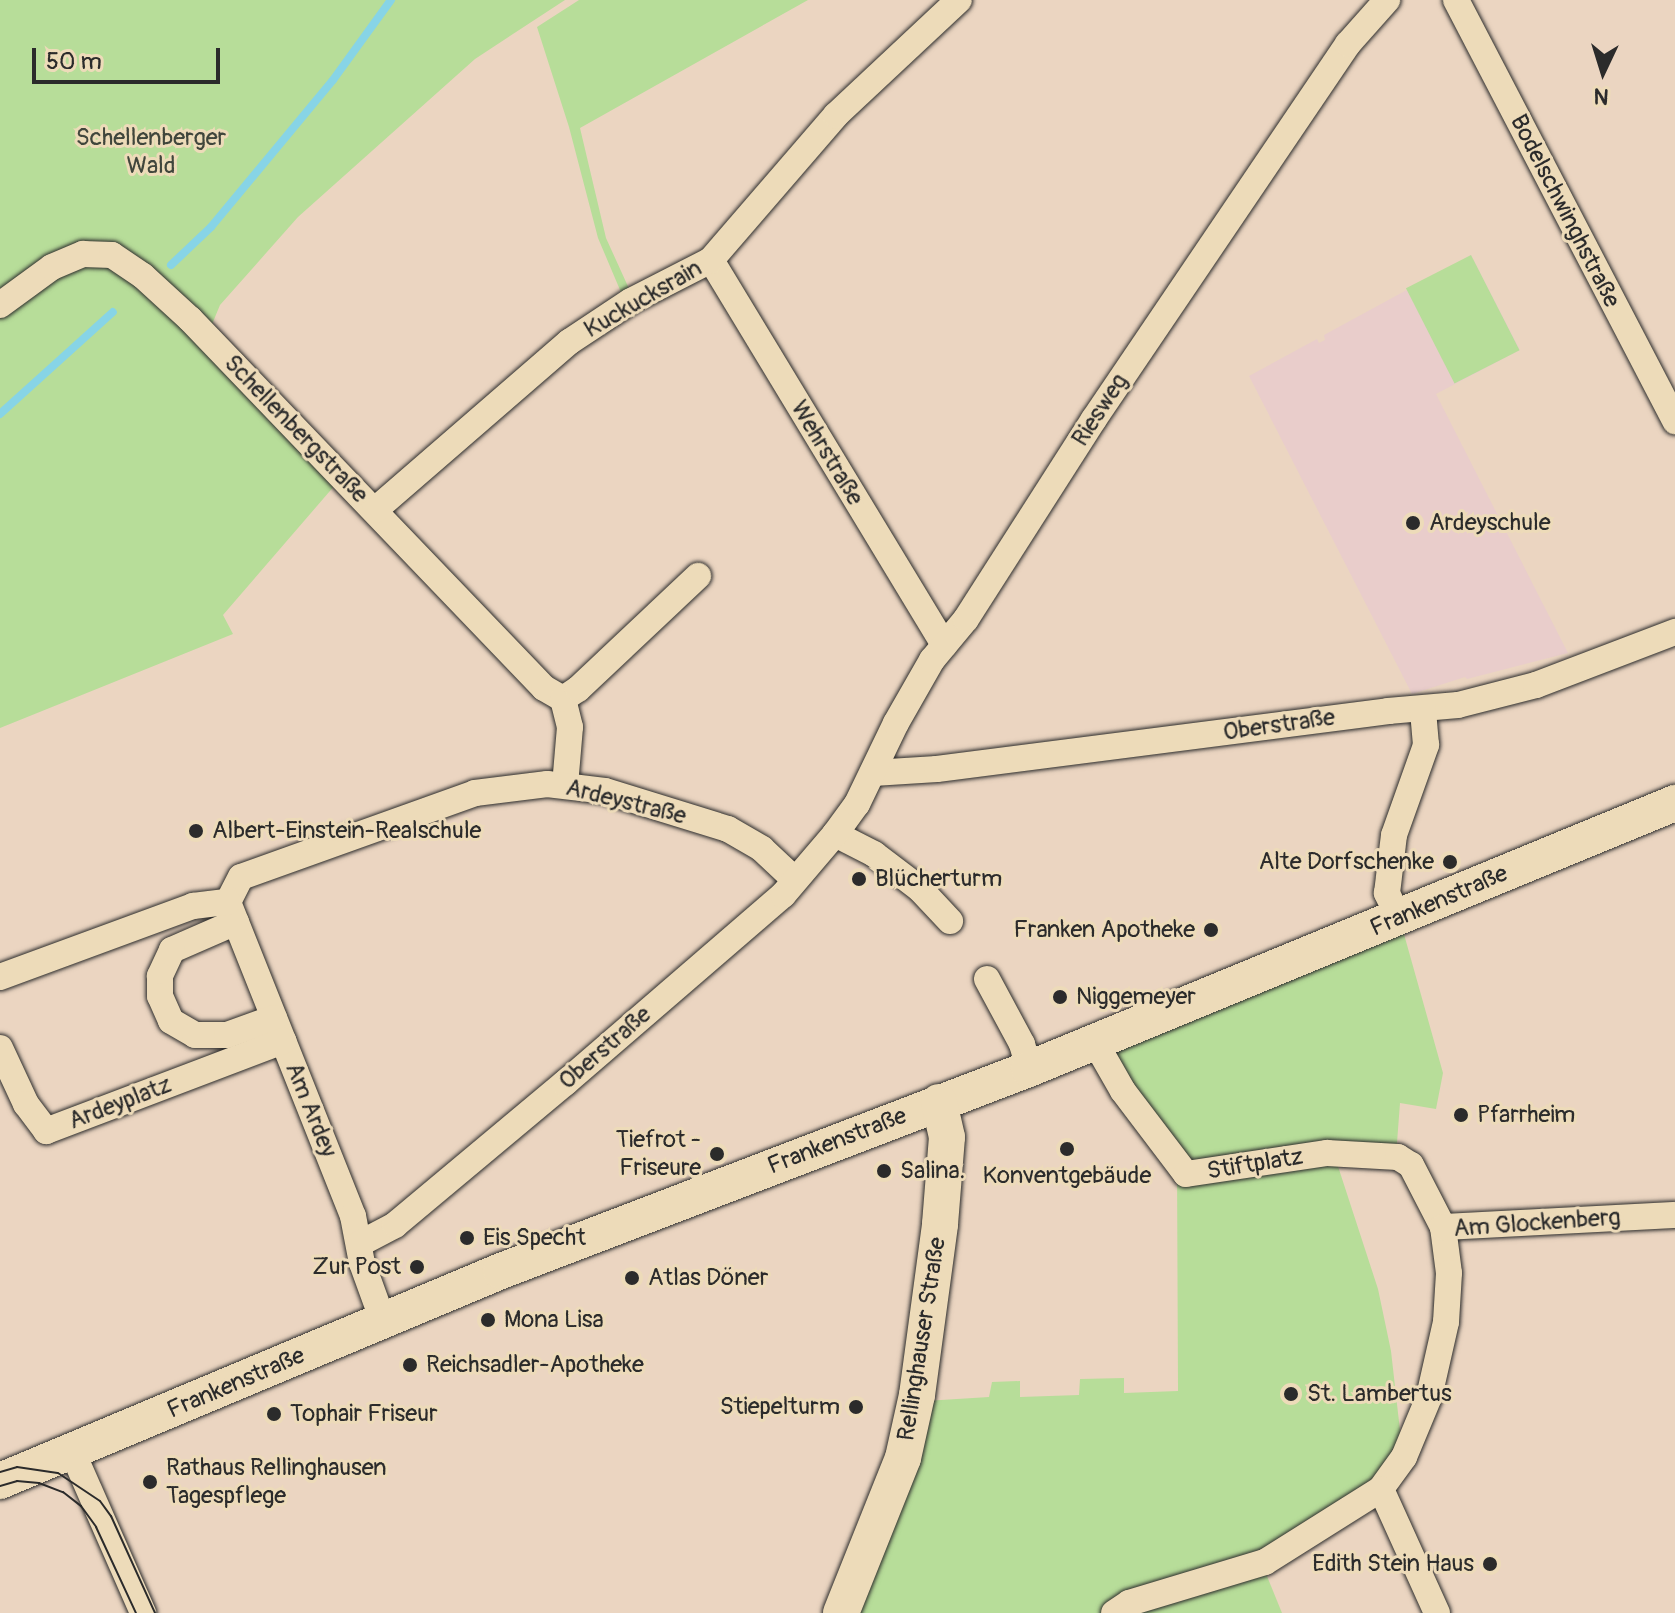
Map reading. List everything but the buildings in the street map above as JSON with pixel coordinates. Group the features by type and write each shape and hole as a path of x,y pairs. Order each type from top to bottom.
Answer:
{"main road":[{"name":"Frankenstraße","path":"0,1481 501,1271 1029,1069 1675,803"},
{"name":"Rellinghauser Straße","path":"841,1613 903,1458 917,1395 940,1224 947,1137 939,1102"}],"street":[{"name":"Kuckucksrain","path":"375,510 569,342 631,301 711,260 836,115 959,0"},
{"name":"Riesweg","path":"835,834 857,804 896,723 944,645 966,619 1094,419 1348,44 1387,0"},
{"name":"Bodelschwinghstraße","path":"1456,0 1675,421"},
{"name":"Schellenbergstraße","path":"0,305 52,267 83,254 112,255 143,276 190,319 544,688 563,699"},
{"name":"Wehrstraße","path":"711,260 944,645"},
{"path":"565,785 570,727 563,699 578,689 698,576"},
{"name":"Oberstraße","path":"873,773 937,769 1388,711 1458,705 1536,685 1675,632"},
{"path":"1399,918 1387,893 1394,835 1426,745 1423,709"},
{"name":"Ardeystraße","path":"232,912 241,877 475,793 519,785 565,785 638,800 728,829 762,849 795,880"},
{"path":"835,834 874,854 909,880 950,921"},
{"name":"Oberstraße","path":"359,1244 395,1225 783,895 835,834"},
{"path":"0,977 193,906 232,912"},
{"path":"232,912 172,950 160,976 160,996 171,1021 195,1035 278,1030"},
{"name":"Am Ardey","path":"232,912 353,1216 362,1263 383,1321"},
{"path":"987,979 1022,1044 1029,1069"},
{"name":"Ardeyplatz","path":"0,1048 26,1104 46,1131 278,1030"},
{"name":"Stiftplatz","path":"1095,1042 1123,1091 1186,1174 1327,1153 1398,1157 1411,1165 1443,1227"},
{"name":"Am Glockenberg","path":"1114,1613 1129,1603 1265,1562 1381,1489 1404,1457 1434,1381 1446,1322 1449,1273 1443,1227 1675,1215"},
{"path":"72,1451 143,1613"},
{"path":"1381,1489 1437,1613"}],"shaded area":[{"name":"Ardeyschule","path":"1471,255 1520,350 1436,394 1568,653 1467,679 1465,677 1412,694 1249,376 1317,339 1319,343 1325,340 1324,335"}],"green space":[{"name":"Schellenberger Wald","path":"0,0 565,0 475,59 298,217 220,305 208,334 342,477 223,615 233,634 0,728"},
{"path":"579,0 808,0 580,128 606,238 631,293 623,297 598,238 569,127 537,27"},
{"path":"1471,255 1520,350 1455,383 1406,288"},
{"path":"1400,920 1443,1073 1436,1109 1400,1103 1396,1156 1334,1154 1378,1289 1391,1351 1403,1457 1265,1561 1111,1613 846,1613 925,1401 989,1397 992,1382 1020,1381 1020,1397 1079,1395 1080,1379 1124,1378 1124,1393 1178,1391 1177,1162 1097,1042"},
{"path":"1262,1564 1282,1613 1116,1613"}],"waterway":[{"path":"171,265 211,227 333,80 391,0"},
{"path":"0,414 113,312"}],"tram line":[{"path":"0,1472 17,1467 58,1473 100,1501 111,1516 155,1613"},
{"path":"0,1486 17,1481 39,1483 63,1492 81,1506 96,1527 136,1613"}],"place":[{"name":"Ardeyschule","path":"1413,523"},
{"name":"Albert-Einstein-Realschule","path":"196,831"},
{"name":"Alte Dorfschenke","path":"1450,862"},
{"name":"Blücherturm","path":"859,879"},
{"name":"Franken Apotheke","path":"1211,930"},
{"name":"Niggemeyer","path":"1060,997"},
{"name":"Pfarrheim","path":"1461,1115"},
{"name":"Konventgebäude","path":"1067,1149"},
{"name":"Tiefrot - Friseure","path":"717,1154"},
{"name":"Salina.","path":"884,1171"},
{"name":"Eis Specht","path":"467,1238"},
{"name":"Zur Post","path":"417,1267"},
{"name":"Atlas Döner","path":"632,1278"},
{"name":"Mona Lisa","path":"488,1320"},
{"name":"Reichsadler-Apotheke","path":"410,1365"},
{"name":"St. Lambertus","path":"1291,1394"},
{"name":"Stiepelturm","path":"856,1407"},
{"name":"Tophair Friseur","path":"274,1414"},
{"name":"Rathaus Rellinghausen Tagespflege","path":"150,1482"},
{"name":"Edith Stein Haus","path":"1490,1564"}]}
